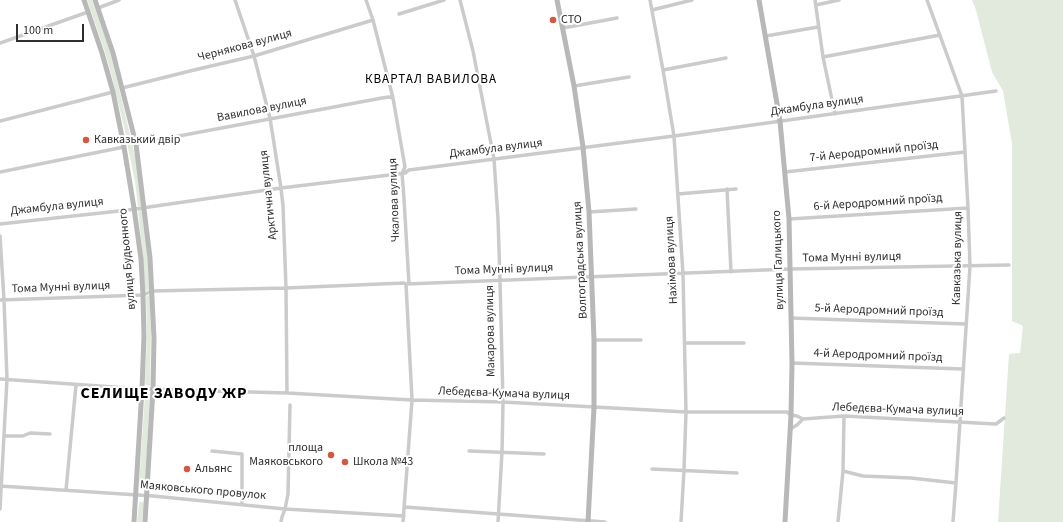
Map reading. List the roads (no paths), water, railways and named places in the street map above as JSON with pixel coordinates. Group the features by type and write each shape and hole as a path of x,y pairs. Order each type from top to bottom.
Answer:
{"main road":[{"name":"вулиця Будьонного","path":"84,0 102,53 113,92 134,208 140,259 144,336 134,522"},
{"name":"вулиця Будьонного","path":"95,0 113,53 136,144 150,258 154,338 153,389 145,522"},
{"name":"Волгоградська вулиця","path":"557,0 574,86 583,147 589,212 594,340 594,407 588,521"},
{"name":"вулиця Галицького","path":"759,0 780,121 788,219 792,363 791,415 785,522"}],"street":[{"path":"98,8 119,0"},
{"name":"Арктична вулиця","path":"235,0 254,56 270,118 281,188 286,288 287,392"},
{"name":"Чкалова вулиця","path":"366,0 373,20 393,98 405,167 402,173 412,400 403,522"},
{"path":"399,14 444,0"},
{"name":"Макарова вулиця","path":"460,0 471,42 494,159 498,219 502,402 502,452 498,522"},
{"name":"Нахімова вулиця","path":"650,0 674,136 683,274 686,412 681,522"},
{"path":"652,10 692,0"},
{"path":"815,0 823,57 835,114"},
{"path":"816,5 839,0"},
{"name":"Кавказька вулиця","path":"927,0 962,96 968,208 970,266 953,522"},
{"path":"0,42 88,12"},
{"path":"562,28 617,18"},
{"name":"Чернякова вулиця","path":"122,88 254,56 373,20"},
{"path":"766,36 818,27"},
{"path":"823,57 940,35"},
{"path":"663,70 726,58"},
{"path":"574,86 629,77"},
{"name":"Джамбула вулиця","path":"0,224 405,173 409,170 674,136 996,91"},
{"path":"0,121 113,92"},
{"name":"Вавилова вулиця","path":"136,144 270,118 388,97 393,98"},
{"path":"0,172 124,147"},
{"name":"7-й Аеродромний проїзд","path":"785,172 965,152"},
{"path":"678,194 736,189"},
{"path":"727,190 731,272"},
{"path":"589,212 636,208"},
{"name":"6-й Аеродромний проїзд","path":"788,219 968,208"},
{"path":"0,236 7,379 0,509"},
{"name":"Тома Мунні вулиця","path":"2,300 143,295 152,291 407,284 790,269 1009,265"},
{"name":"5-й Аеродромний проїзд","path":"791,318 966,324"},
{"path":"594,340 641,340"},
{"path":"685,343 744,342"},
{"name":"4-й Аеродромний проїзд","path":"792,363 963,370"},
{"name":"Лебедєва-Кумача вулиця","path":"0,379 142,389 287,392 412,400 502,402 686,412 787,412 803,419 844,416 996,424 1004,418"},
{"path":"66,490 76,385"},
{"path":"281,522 288,494 290,405"},
{"path":"838,522 843,471 844,416"},
{"path":"790,429 796,426 803,419"},
{"path":"4,436 23,436 30,433 50,434"},
{"path":"212,451 242,454 242,504"},
{"path":"469,451 544,454"},
{"path":"652,469 737,473"},
{"path":"843,471 864,476 912,478 956,483"},
{"name":"Маяковського провулок","path":"1,486 147,495 285,509 404,516"},
{"path":"405,507 605,522"}],"place":[{"name":"СТО","path":"553,20"},
{"name":"Кавказький двір","path":"86,140"},
{"name":"площа Маяковського","path":"331,455"},
{"name":"Школа №43","path":"345,462"},
{"name":"Альянс","path":"187,469"}],"district":[{"name":"КВАРТАЛ ВАВИЛОВА","path":"431,80"},
{"name":"СЕЛИЩЕ ЗАВОДУ ЖР","path":"164,394"}]}
